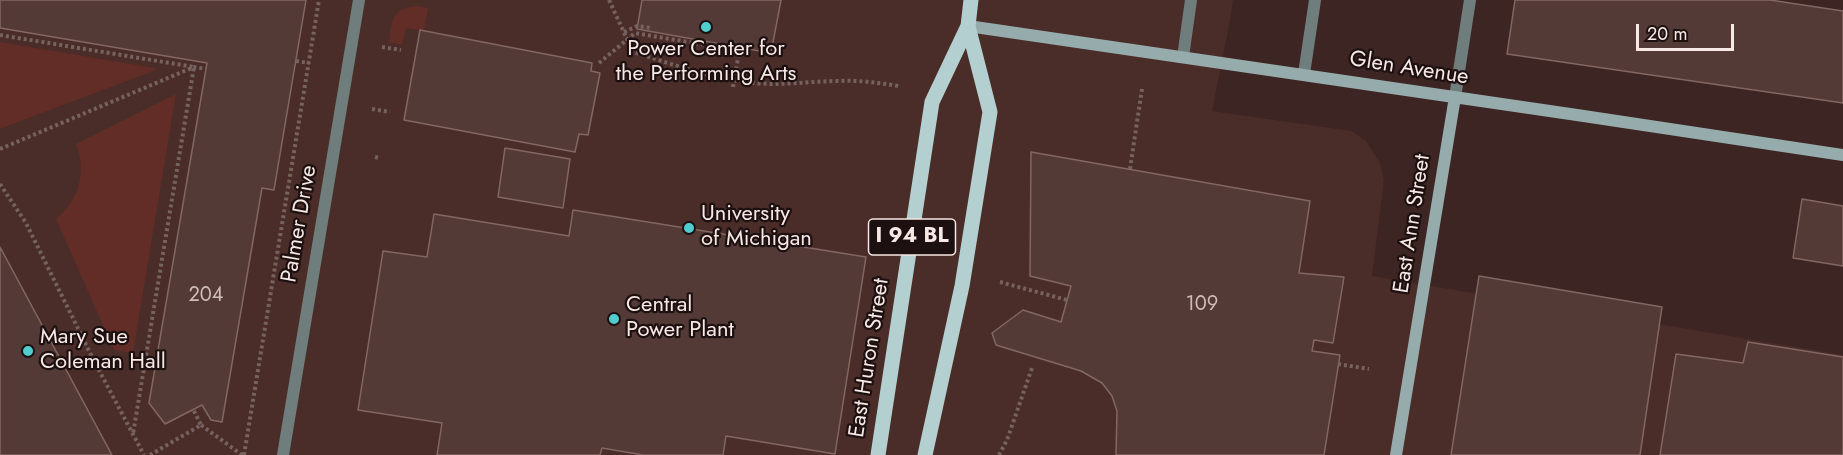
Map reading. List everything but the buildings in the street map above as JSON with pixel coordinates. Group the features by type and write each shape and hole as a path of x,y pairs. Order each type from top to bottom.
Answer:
{"main road":[{"name":"East Huron Street","path":"878,455 932,102 968,26 971,0"},
{"name":"East Huron Street","path":"925,455 962,286 990,112 968,26"},
{"name":"Glen Avenue","path":"968,26 1843,155"},
{"name":"East Ann Street","path":"1396,455 1455,97"}],"street":[{"name":"Palmer Drive","path":"283,455 359,0"},
{"path":"1183,57 1191,0"},
{"path":"1305,74 1315,0"},
{"name":"East Ann Street","path":"1455,97 1470,0"}],"path":[{"path":"193,409 201,425 243,455 319,0"},
{"path":"609,0 633,52 692,70 735,80 781,85 863,81 899,86"},
{"path":"624,32 637,26 651,28"},
{"path":"599,63 635,33 740,49 733,87"},
{"path":"0,35 206,69"},
{"path":"382,47 401,50"},
{"path":"296,61 309,63"},
{"path":"0,149 194,67"},
{"path":"133,434 194,67"},
{"path":"1130,169 1142,89"},
{"path":"372,109 390,112"},
{"path":"0,184 26,223 93,359 144,455"},
{"path":"1000,282 1067,300"},
{"path":"1338,364 1369,369"},
{"path":"999,455 1007,440 1032,368"},
{"path":"150,455 201,425"}],"shaded area":[{"name":"University of Michigan","path":"0,0 1233,0 1212,111 1352,131 1366,141 1380,163 1384,180 1372,276 1843,355 1843,455 0,455"},
{"path":"418,6 428,8 424,31 406,28 402,45 389,42 391,27 398,12"},
{"path":"0,42 155,68 156,70 0,129"},
{"path":"176,94 133,353 114,350 56,219 70,203 79,185 81,165 76,144"}],"place":[{"name":"Power Center for the Performing Arts","path":"706,27"},
{"name":"University of Michigan","path":"689,228"},
{"name":"Central Power Plant","path":"614,319"},
{"name":"Mary Sue Coleman Hall","path":"28,351"}]}
